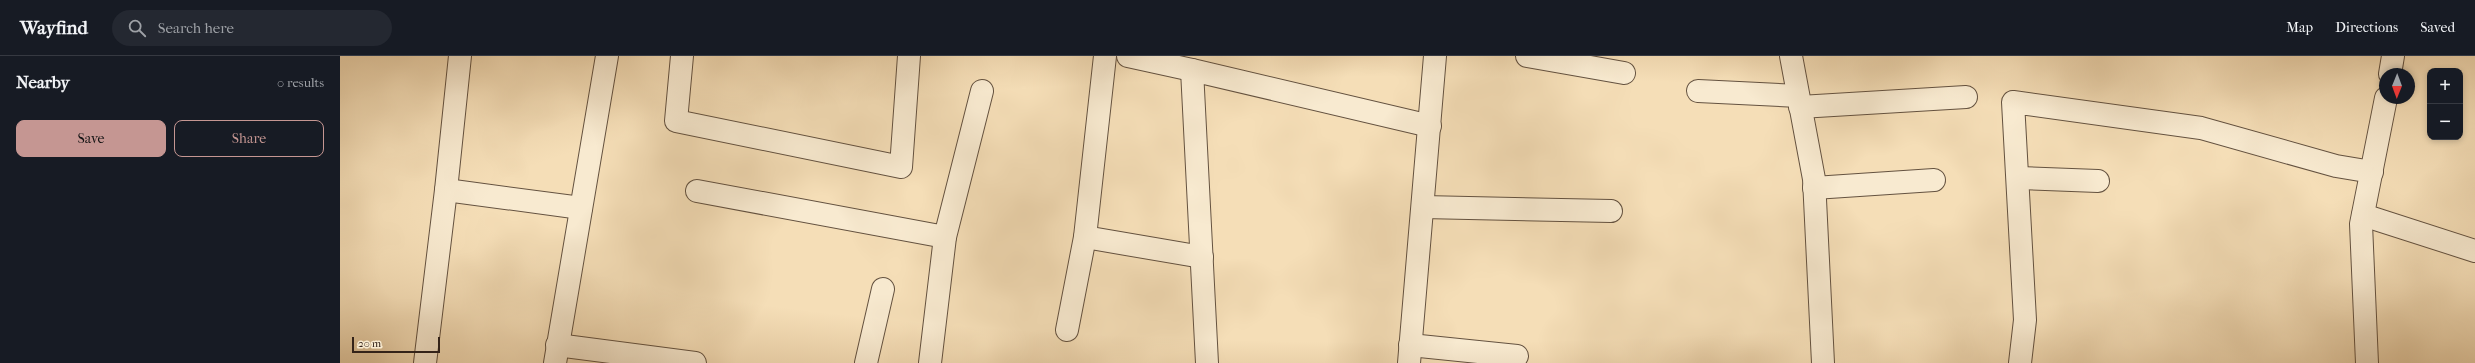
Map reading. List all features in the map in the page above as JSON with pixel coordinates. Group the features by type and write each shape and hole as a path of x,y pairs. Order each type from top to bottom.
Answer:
{"street":[{"path":"425,363 446,190 460,56"},
{"path":"606,56 556,354 695,363"},
{"path":"682,56 676,121 901,167 909,56"},
{"path":"1067,330 1085,237 1105,56"},
{"path":"1128,56 1430,126"},
{"path":"1435,56 1409,354 1517,356"},
{"path":"1527,56 1624,73"},
{"path":"1791,56 1814,188 1822,363"},
{"path":"2391,68 2394,56"},
{"path":"1192,70 1207,363"},
{"path":"930,363 945,237 982,91"},
{"path":"1698,91 1799,102 1966,97"},
{"path":"2020,363 2025,320 2013,102 2202,128 2336,166 2372,172"},
{"path":"2367,363 2362,224 2385,104"},
{"path":"2018,178 2098,181"},
{"path":"1814,188 1934,180"},
{"path":"446,190 581,208"},
{"path":"697,190 945,237"},
{"path":"1423,207 1611,211"},
{"path":"2363,215 2475,251"},
{"path":"1085,237 1202,257"},
{"path":"866,363 883,289"}]}
